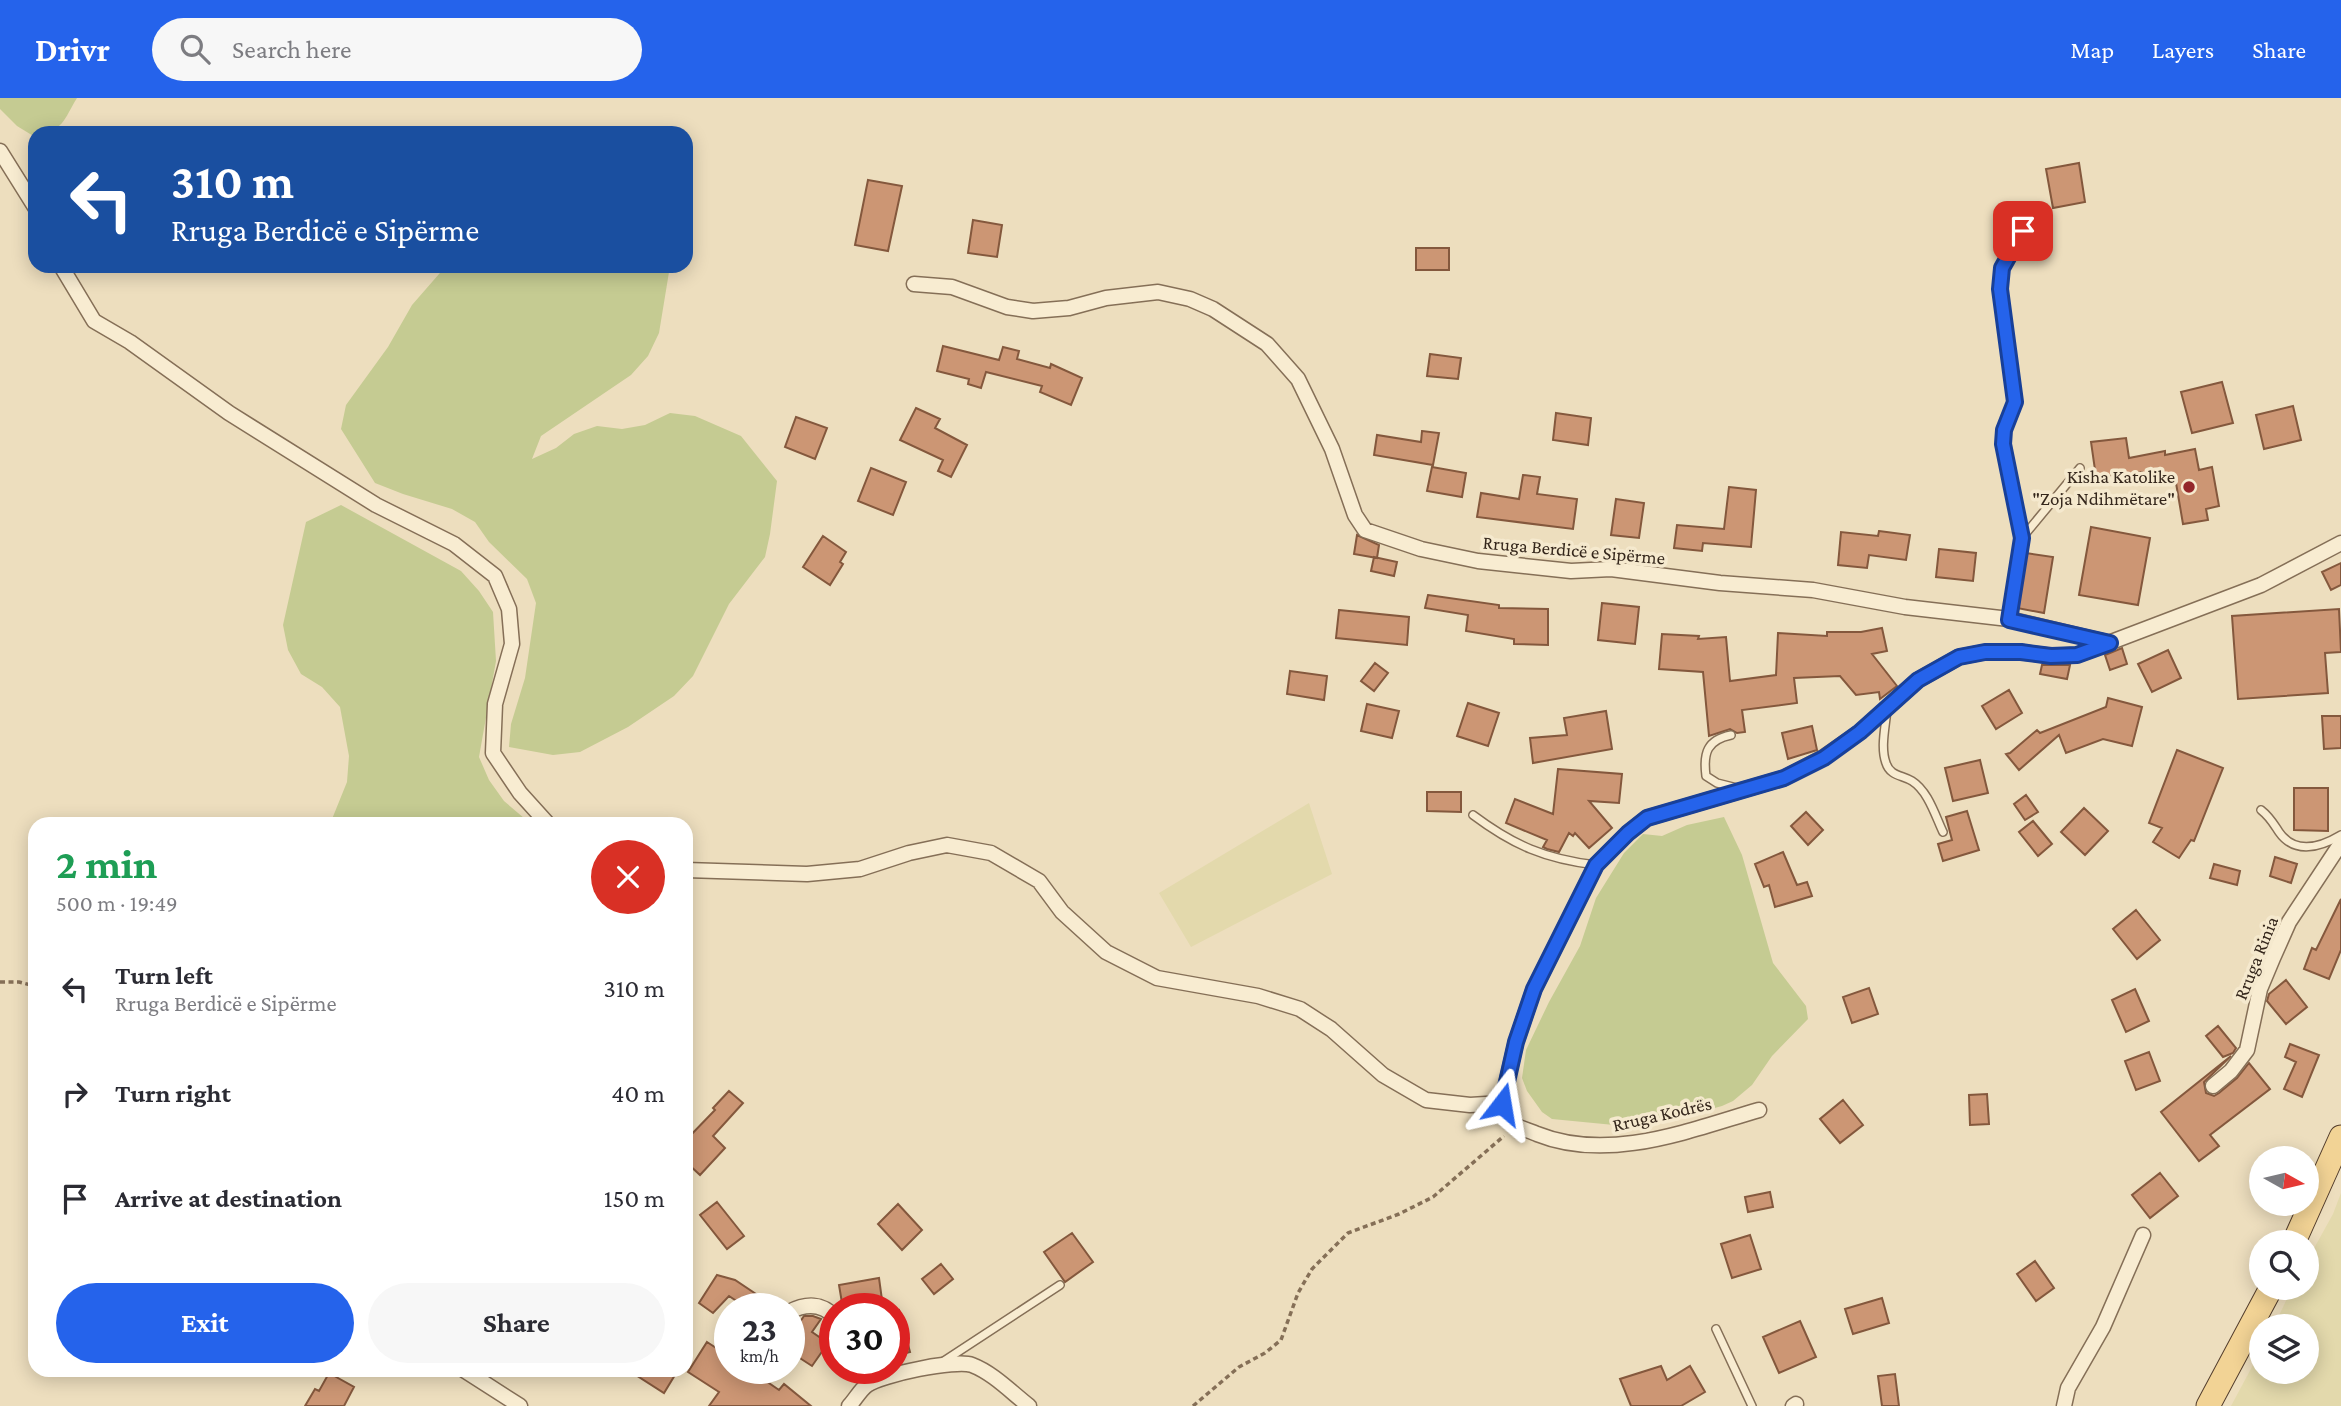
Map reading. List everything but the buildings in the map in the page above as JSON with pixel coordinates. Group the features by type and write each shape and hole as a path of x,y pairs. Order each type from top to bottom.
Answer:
{"main road":[{"path":"2299,1230 2341,1137"},
{"path":"2208,1406 2265,1300"}],"street":[{"path":"0,151 28,195"},
{"path":"65,273 94,321 130,342 229,413 376,505 454,544 495,576 509,609 512,644 495,704 493,753 520,793 542,817"},
{"name":"Rruga Berdicë e Sipërme","path":"914,284 952,287 1007,307 1032,311 1069,308 1106,298 1158,292 1189,299 1213,309 1267,344 1298,379 1332,449 1355,515 1365,530 1410,546 1478,561 1571,571 1611,569 1720,583 1813,590 1905,607 2009,620 2110,643"},
{"path":"1516,1125 1502,1104 1516,1042 1534,989 1596,865 1647,818 1784,778 1824,758 1860,732 1918,680 1959,657 1985,652 2077,655 2261,585 2341,543"},
{"name":"Rruga Rinia","path":"2213,1086 2231,1071 2247,1050 2260,989 2289,922 2341,843"},
{"path":"693,870 820,873 860,869 909,853 947,845 991,853 1039,881 1062,912 1106,952 1157,978 1258,996 1300,1009 1331,1029 1383,1075 1426,1100 1470,1105 1502,1104"},
{"name":"Rruga Kodrës","path":"1516,1125 1550,1139 1598,1147 1636,1143 1759,1110"},
{"path":"2064,1406 2068,1388 2103,1327 2143,1235"},
{"path":"849,1406 867,1385 890,1376 954,1362 984,1370 1029,1406"},
{"path":"475,1377 520,1406"}],"lane":[{"path":"2009,620 2022,538 2003,444 2004,430 2015,402 2000,289 2002,268 2034,213"},
{"path":"2022,538 2080,468"},
{"path":"1887,708 1884,751 1886,766 1896,775 1912,781 1924,793 1943,832"},
{"path":"1731,735 1718,738 1709,747 1704,762 1706,776 1717,783 1743,790"},
{"path":"2261,810 2272,819 2280,834 2294,846 2311,848 2325,845 2341,835"},
{"path":"1473,815 1501,836 1537,852 1569,862 1596,865"},
{"path":"937,1366 1060,1285"},
{"path":"1716,1329 1752,1406"}],"path":[{"path":"0,982 28,984"},
{"path":"1193,1406 1239,1367 1282,1340 1298,1293 1312,1269 1348,1233 1399,1214 1433,1197 1516,1125"}],"shaded area":[{"path":"1309,803 1332,874 1191,947 1159,893"},
{"path":"2341,1193 2341,1406 2231,1406 2249,1372 2249,1384 2319,1384 2319,1314 2280,1314 2286,1300 2319,1300 2319,1239"}],"green space":[{"path":"0,98 77,98 58,126 28,126 28,133 0,109"},
{"path":"440,273 669,273 659,333 648,356 631,375 541,436 532,459 556,448 574,434 597,426 622,429 645,425 670,413 695,416 741,436 777,481 765,557 729,604 693,676 674,696 628,727 580,752 553,755 509,747 511,724 525,678 536,603 527,579 489,542 475,522 452,509 375,483 341,429 346,405 388,347 412,305"},
{"path":"341,505 461,571 479,591 493,612 496,661 479,757 489,780 504,801 523,817 333,817 347,782 349,756 340,707 322,687 301,674 288,650 283,625 306,522"},
{"path":"1724,817 1742,855 1773,963 1806,1006 1808,1019 1772,1056 1752,1085 1733,1101 1722,1106 1663,1122 1614,1125 1552,1119 1542,1112 1527,1091 1522,1078 1526,1050 1580,946 1596,898 1624,853 1643,834 1662,836 1687,825"}],"place":[{"name":"Kisha Katolike \"Zoja Ndihmëtare\"","path":"2189,487"}],"route":[{"path":"1502,1104 1516,1042 1534,989 1596,865 1647,818 1784,778 1824,758 1860,732 1918,680 1935,668 1959,657 1985,652 2077,655 2110,643 2009,620 2022,538 2003,444 2004,430 2015,402 2015,387 2000,289 2002,268 2023,231"}]}
